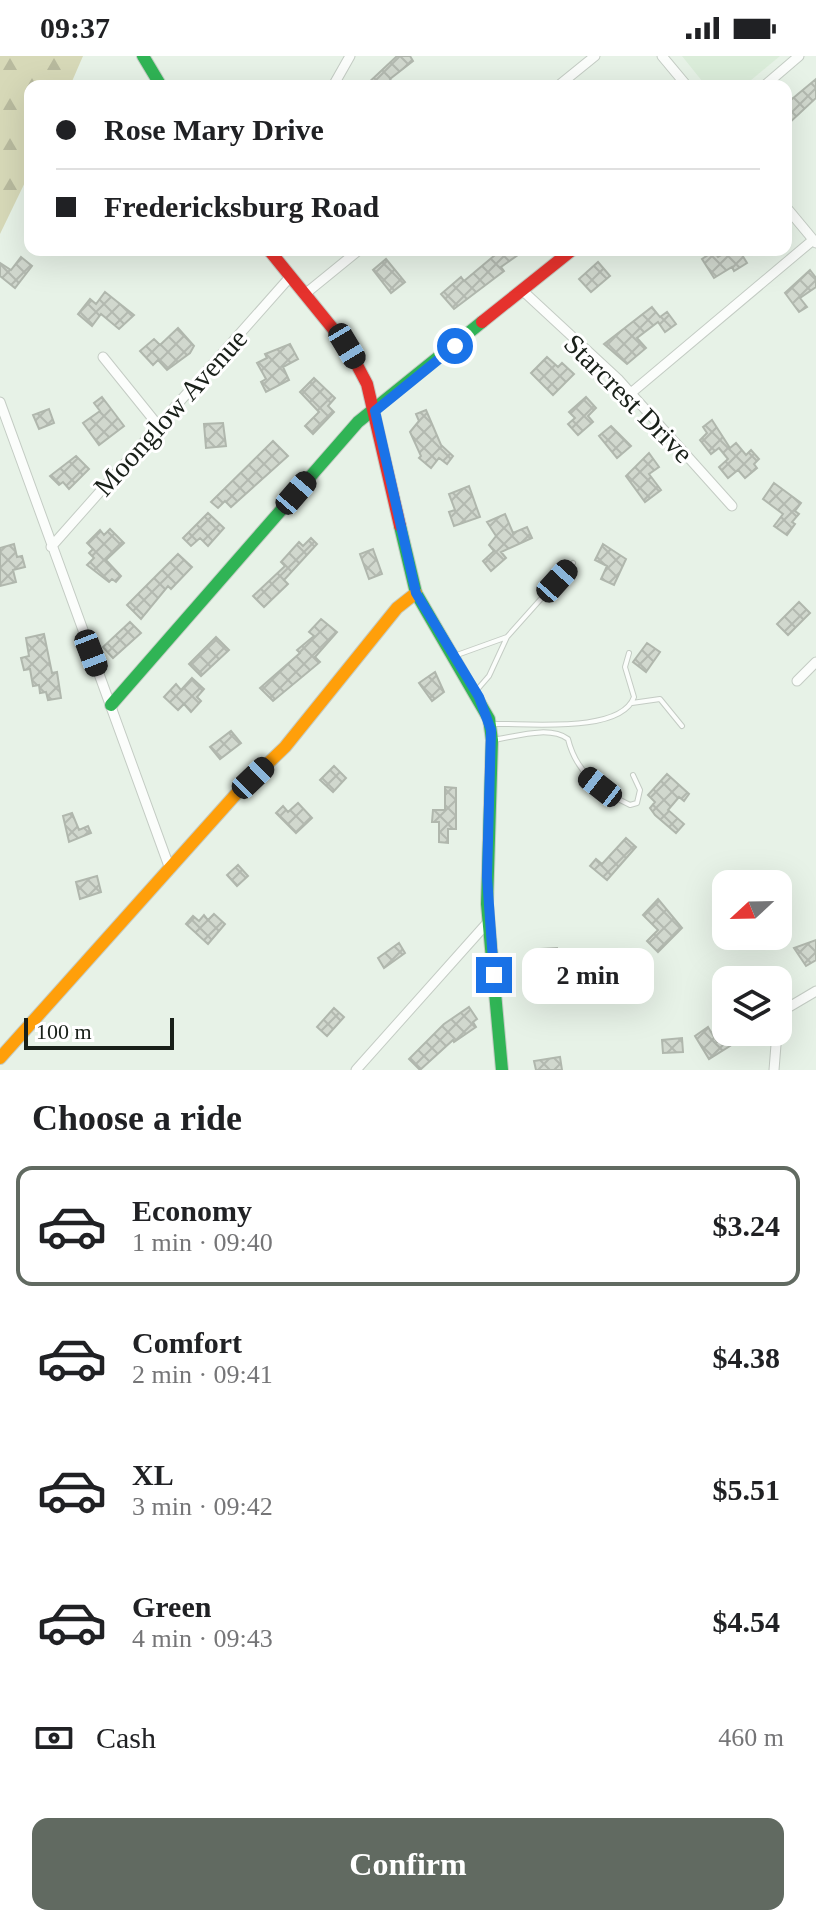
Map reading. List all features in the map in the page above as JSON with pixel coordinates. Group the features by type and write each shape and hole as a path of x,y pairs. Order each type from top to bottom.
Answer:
{"street":[{"path":"143,56 157,80"},
{"path":"336,80 350,56"},
{"path":"565,80 595,56"},
{"path":"662,56 682,80"},
{"path":"771,80 799,56"},
{"path":"631,393 815,241 792,214"},
{"path":"274,256 357,363 375,411 416,593 476,691 490,724 488,922 502,1070"},
{"path":"305,294 352,256"},
{"path":"111,705 358,422 565,256"},
{"name":"Moonglow Avenue","path":"51,547 290,277"},
{"name":"Starcrest Drive","path":"523,291 631,393 732,506"},
{"path":"103,357 157,424"},
{"path":"0,402 170,869"},
{"path":"0,1058 237,793 285,747 401,603 416,593"},
{"path":"797,681 816,662"},
{"path":"356,1070 488,922"},
{"path":"792,1005 816,991"},
{"path":"774,1070 776,1046"}],"lane":[{"path":"476,691 489,676 507,637 573,563"},
{"path":"454,656 507,637"},
{"path":"490,724 593,723 624,713 632,703 633,686 625,667 629,653"},
{"path":"632,703 660,699 682,726"},
{"path":"492,740 528,735 562,735 568,739 573,757 585,775 630,805 637,803 640,790 633,775"}],"shaded area":[{"path":"682,56 780,56 751,80 701,80"}],"green space":[{"path":"0,56 83,56 73,80 24,80 24,184 0,234"}],"building":[{"path":"397,56 410,56 413,61 391,80 371,80"},
{"path":"816,79 816,98 792,120 792,99"},
{"path":"494,256 517,256 501,267 504,271 454,309 441,294 461,277 464,281"},
{"path":"706,256 743,256 747,263 734,271 732,267 714,278 702,259"},
{"path":"21,257 32,266 15,288 0,276 0,263 11,270"},
{"path":"386,259 405,282 391,293 373,270"},
{"path":"598,262 610,276 591,292 579,279"},
{"path":"810,270 816,278 816,287 800,298 807,307 799,312 785,293"},
{"path":"105,292 134,315 119,329 101,314 92,326 78,314 90,299 96,304"},
{"path":"652,307 660,317 667,312 676,324 665,332 658,322 637,338 646,348 627,364 604,344"},
{"path":"178,328 194,346 190,353 167,370 158,360 153,365 140,351 154,339 160,345"},
{"path":"290,344 298,359 283,367 289,380 266,392 261,382 266,379 257,363 267,358 265,354"},
{"path":"547,357 558,367 562,363 574,374 553,395 531,373"},
{"path":"314,378 335,398 328,406 334,412 313,434 305,426 319,412 300,392"},
{"path":"102,397 124,426 99,445 83,423 100,411 94,403"},
{"path":"586,397 596,408 588,416 593,422 578,435 568,424 575,418 569,412"},
{"path":"49,409 54,423 39,429 33,415"},
{"path":"426,410 441,445 453,456 447,464 439,458 431,468 419,458 421,456 410,432 419,421 416,414"},
{"path":"712,420 730,448 736,443 746,455 751,450 759,459 754,464 757,468 745,478 738,470 728,478 719,467 728,459 719,448 711,454 700,440 707,433 703,427"},
{"path":"223,423 226,446 206,448 204,424"},
{"path":"611,426 631,446 617,458 599,436"},
{"path":"273,441 288,456 231,507 225,501 218,508 211,502"},
{"path":"649,453 659,467 649,474 661,490 645,502 626,476"},
{"path":"76,456 89,469 69,489 50,476"},
{"path":"774,483 801,503 795,511 799,514 792,522 795,524 787,535 774,526 783,514 763,499"},
{"path":"469,486 480,517 454,526 449,512 455,510 449,494"},
{"path":"208,513 224,528 208,546 200,538 191,546 183,538"},
{"path":"505,514 513,533 527,527 532,538 501,552 506,558 491,571 483,561 494,551 489,545 496,536 487,522"},
{"path":"110,529 124,543 106,560 121,576 116,582 112,579 109,582 87,565 94,558 89,553 93,549 87,543 100,530 104,535"},
{"path":"311,538 317,544 284,580 288,584 264,607 253,596 285,566 281,562 299,542 303,546"},
{"path":"14,544 17,557 22,556 25,567 13,570 16,582 0,586 0,548"},
{"path":"603,544 626,559 614,585 601,579 607,566 595,560"},
{"path":"373,549 382,574 369,579 360,554"},
{"path":"178,554 192,567 171,589 168,586 141,619 127,605"},
{"path":"799,602 810,613 788,635 777,624"},
{"path":"321,619 337,632 315,657 320,662 273,701 260,688 300,653 297,650 314,636 309,632"},
{"path":"130,622 141,633 113,658 103,647"},
{"path":"44,634 52,673 57,672 61,698 48,700 46,692 40,693 39,685 33,686 30,669 24,670 21,658 29,656 26,638"},
{"path":"216,637 229,650 201,676 189,664"},
{"path":"647,643 660,652 646,672 633,662"},
{"path":"435,672 444,692 432,701 419,683"},
{"path":"192,678 204,689 197,697 201,701 191,712 184,704 178,710 164,697 176,684 181,690"},
{"path":"231,731 241,743 220,759 210,747"},
{"path":"334,766 346,778 333,792 320,780"},
{"path":"667,774 689,794 684,801 679,797 668,810 684,824 676,833 655,815 650,808 655,802 648,795"},
{"path":"445,787 456,788 456,829 448,829 448,843 439,842 439,822 432,822 433,810 445,810"},
{"path":"298,803 312,818 296,833 276,813 283,806 288,812"},
{"path":"72,813 79,830 88,826 91,833 69,842 63,816"},
{"path":"626,838 636,847 607,880 590,866 596,859 602,864"},
{"path":"238,865 248,876 237,886 227,875"},
{"path":"97,876 101,892 80,899 76,882"},
{"path":"658,899 682,928 658,952 647,941 658,930 643,915"},
{"path":"214,914 225,924 208,944 186,924 193,916 199,921 204,915 208,920"},
{"path":"816,940 816,960 806,966 794,948"},
{"path":"399,943 405,953 384,968 378,958"},
{"path":"557,948 559,968 569,967 570,979 544,981 541,949"},
{"path":"469,1007 477,1019 473,1022 476,1027 453,1040 420,1070 409,1059 444,1024"},
{"path":"334,1008 344,1017 327,1036 317,1027"},
{"path":"708,1027 712,1034 712,1046 730,1046 709,1059 695,1036"},
{"path":"682,1038 683,1052 663,1053 662,1040"},
{"path":"560,1057 562,1070 536,1070 534,1061"}],"traffic: fast":[{"path":"143,56 157,80"},
{"path":"111,705 358,422 482,322"},
{"path":"400,526 416,593 489,719 492,740 487,904 502,1070"}],"traffic: slow":[{"path":"0,1058 237,793 285,747 397,608 416,593"}],"traffic: jam":[{"path":"274,256 347,346 367,384 400,526"},
{"path":"482,322 564,256"}],"route":[{"path":"455,346 375,411 416,593 479,697 491,730 487,877 494,975"}]}
